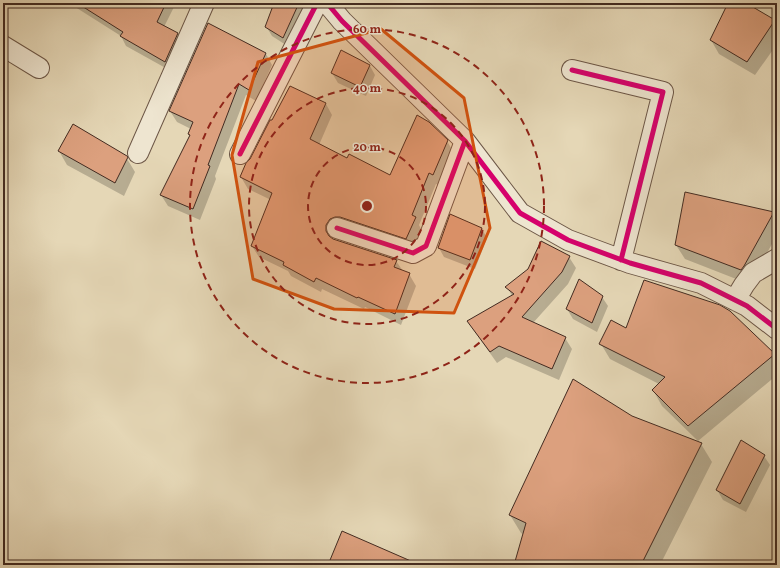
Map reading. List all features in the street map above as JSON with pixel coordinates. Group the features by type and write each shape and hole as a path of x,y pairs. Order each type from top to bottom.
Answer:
{"street":[{"path":"138,153 204,3"},
{"path":"240,154 317,3"},
{"path":"327,3 342,21 465,141 520,213 568,240 621,260 701,283 747,306 777,329"},
{"path":"3,46 39,68"},
{"path":"572,70 662,92 621,260"},
{"path":"337,228 413,253 426,246 465,141"},
{"path":"735,300 753,273 777,259"}],"highlighted area":[{"path":"381,29 464,98 490,228 454,313 334,309 253,279 232,155 258,62"}],"building":[{"path":"77,3 166,3 157,22 178,33 165,62 120,36 123,32"},
{"path":"274,3 299,3 283,38 265,27"},
{"path":"728,3 746,3 775,20 747,62 710,40"},
{"path":"208,23 266,53 249,90 239,84 193,209 160,195 190,135 188,134 193,122 169,111"},
{"path":"341,50 370,65 360,87 331,73"},
{"path":"290,86 326,103 310,139 347,158 349,154 390,175 417,115 429,122 448,140 433,175 429,173 412,215 416,217 406,239 340,217 330,219 326,225 326,231 333,239 397,260 394,267 410,273 395,314 316,278 314,282 283,265 284,262 251,246 272,193 240,177 246,163 250,159 270,120 272,120"},
{"path":"73,124 128,157 115,183 58,151"},
{"path":"685,192 774,212 741,270 675,245"},
{"path":"450,214 482,228 470,260 438,248"},
{"path":"541,241 570,256 562,272 522,317 566,337 552,369 499,346 490,352 467,321 514,294 505,287 528,269"},
{"path":"579,279 603,296 592,323 566,309"},
{"path":"644,280 720,305 730,311 775,354 688,426 652,390 665,377 599,344 611,320 626,328"},
{"path":"573,379 632,416 702,443 641,565 514,565 526,523 509,515"},
{"path":"741,440 765,455 740,504 716,490"},
{"path":"342,531 420,565 328,565"}],"cycle path":[{"path":"240,154 317,3"},
{"path":"327,3 342,21 465,141 520,213 568,240 630,263 701,283 747,306 777,329"},
{"path":"572,70 663,92 621,260"},
{"path":"337,228 413,253 426,246 465,141"}]}
